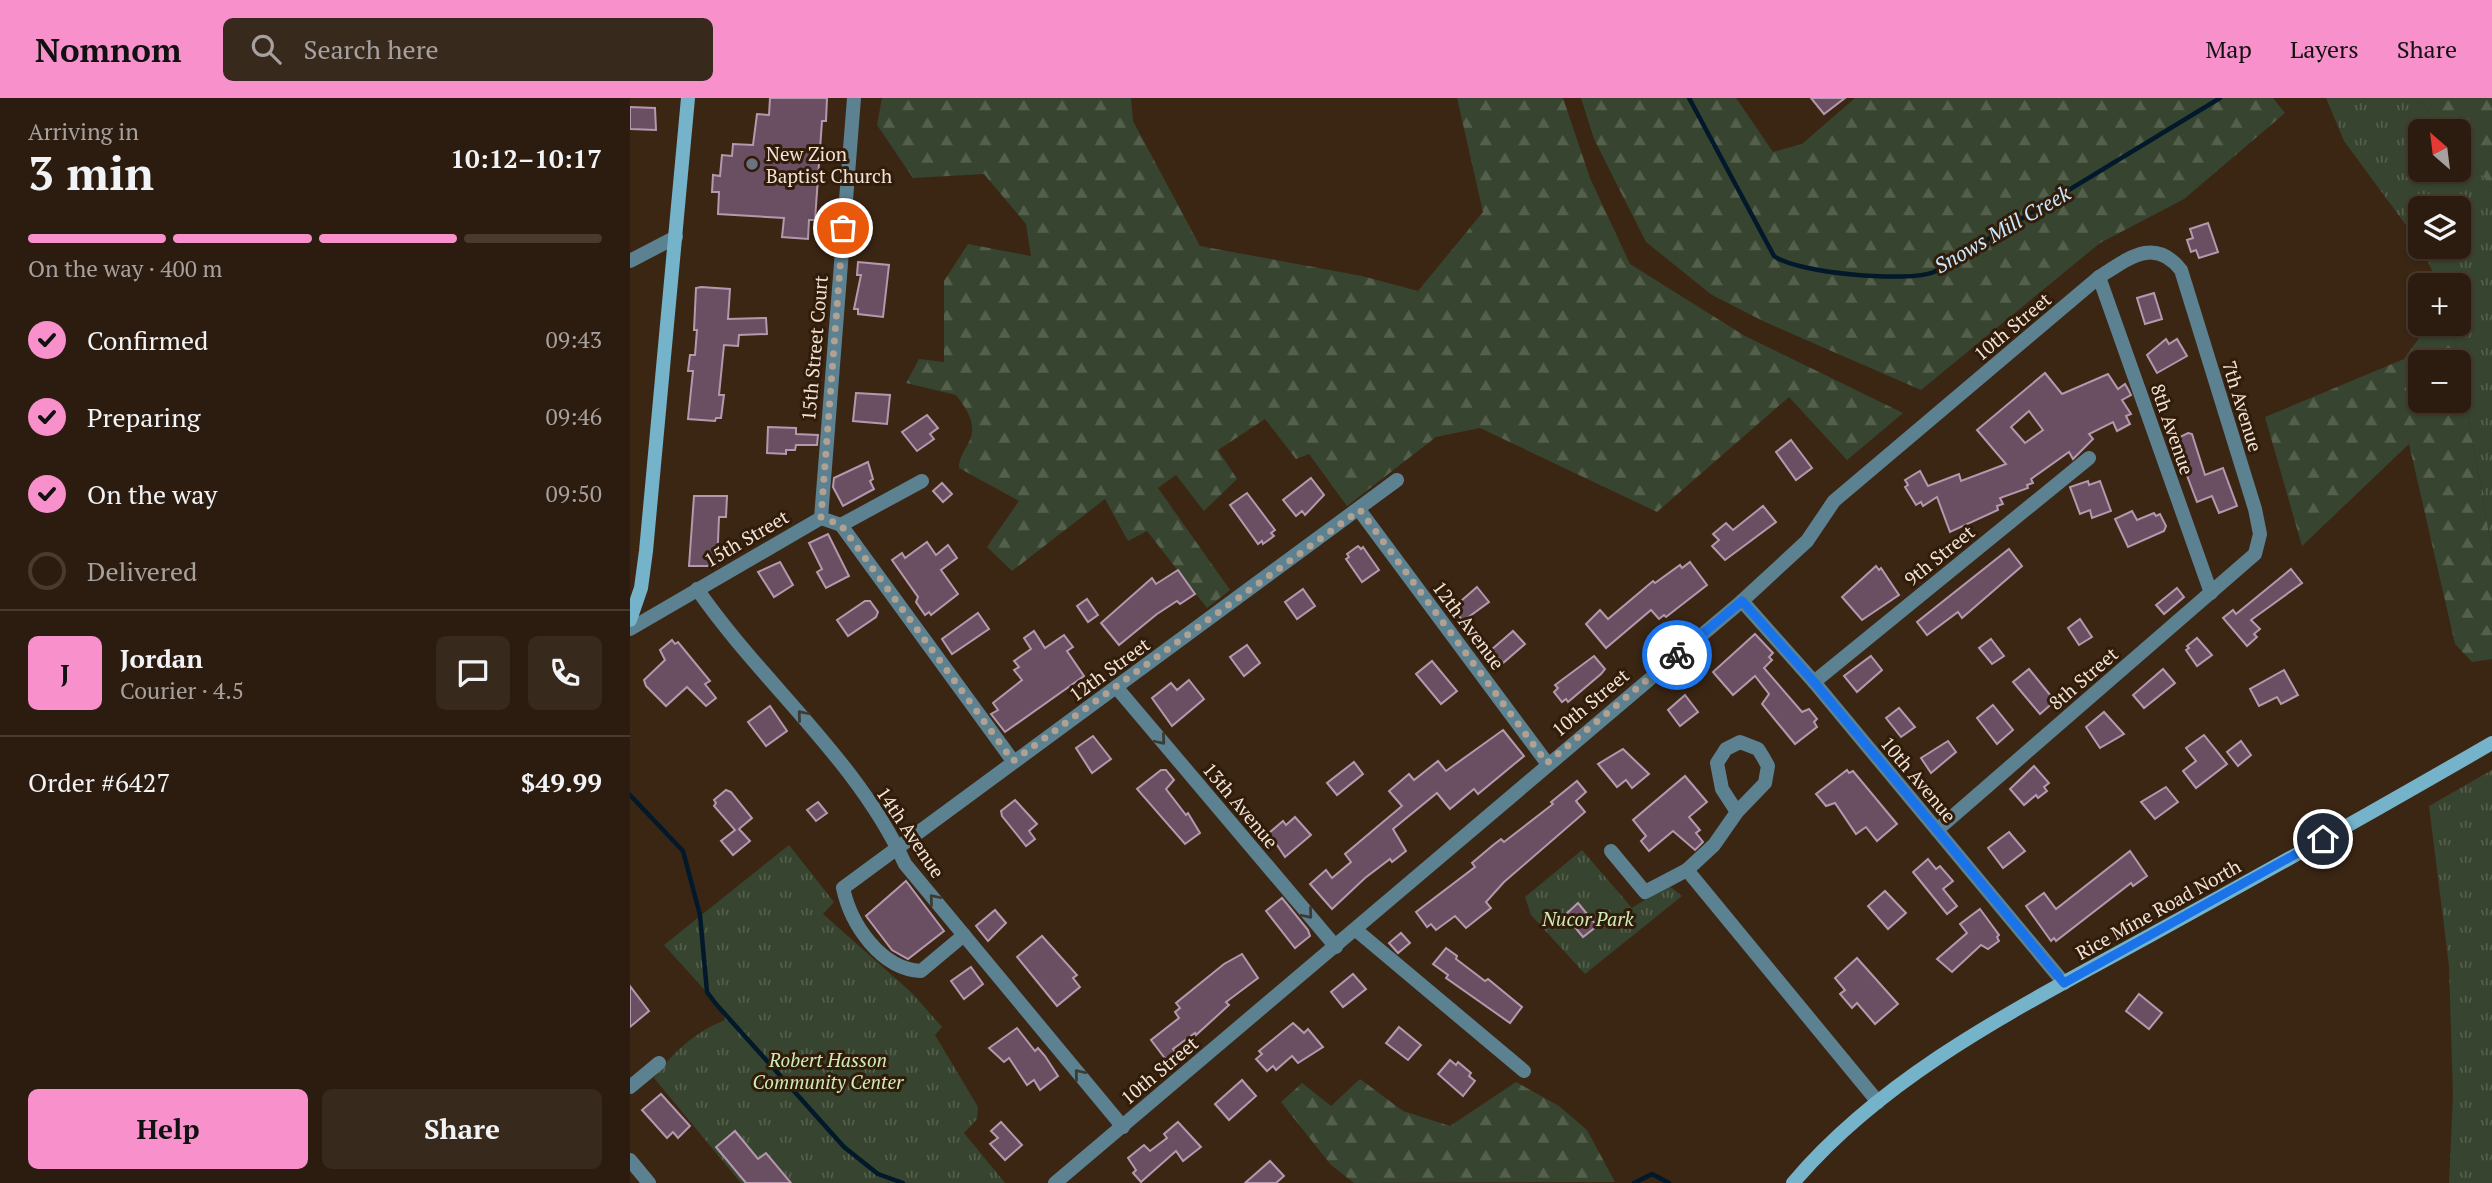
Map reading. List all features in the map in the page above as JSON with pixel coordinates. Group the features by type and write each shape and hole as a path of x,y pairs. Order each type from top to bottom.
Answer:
{"main road":[{"path":"630,620 641,588 688,98"},
{"name":"Rice Mine Road North","path":"1793,1183 1878,1102 1934,1060 2064,983 2492,743"}],"street":[{"name":"15th Street Court","path":"821,517 854,98"},
{"path":"630,261 676,237"},
{"name":"10th Street","path":"1055,1183 1356,930 1547,763 1742,601 1807,541 1834,501 2099,277 2135,255 2152,252 2170,256 2181,270"},
{"name":"7th Avenue","path":"2181,270 2255,509 2260,534 2255,554"},
{"name":"8th Avenue","path":"2099,277 2211,593"},
{"name":"9th Street","path":"1814,682 2089,458"},
{"name":"12th Street","path":"964,935 921,971 904,970 888,960 853,920 843,888 1013,761 1360,510 1397,480"},
{"path":"841,525 922,481"},
{"name":"12th Avenue","path":"1360,510 1547,763"},
{"path":"821,517 841,525 1013,761"},
{"name":"15th Street","path":"630,629 821,517"},
{"name":"8th Street","path":"1937,830 2255,554"},
{"name":"14th Avenue","path":"696,589 808,722 891,831 905,864 1123,1127"},
{"name":"10th Avenue","path":"1742,601 1814,682 2064,983"},
{"name":"13th Avenue","path":"1117,688 1336,947"},
{"path":"1611,851 1645,892 1686,870 1714,845 1737,812 1761,788 1768,774 1768,766 1758,749 1740,742 1726,749 1717,763 1721,789 1737,812"},
{"path":"1686,870 1878,1102"},
{"path":"1356,930 1524,1071"},
{"path":"630,1087 659,1063"},
{"path":"630,1160 649,1183"}],"green space":[{"path":"882,98 1131,98 1133,121 1200,246 1362,276 1418,291 1483,212 1457,98 1563,98 1590,178 1630,264 1745,336 1903,413 1847,460 1789,397 1657,512 1480,428 1436,437 1347,506 1309,454 1296,459 1265,419 1218,450 1237,479 1204,511 1176,475 1158,488 1230,590 1207,608 1147,531 1128,541 1105,499 1012,571 987,547 1019,501 959,468 972,429 967,411 956,395 906,383 919,359 944,362 944,281 968,244 1031,256 1026,224 984,174 913,178 877,125"},
{"path":"1581,98 1736,98 1773,152 1802,144 1855,98 2273,98 2285,113 2184,199 2100,243 1921,390 1765,322 1712,295 1646,242 1594,139"},
{"path":"2326,98 2418,98 2435,119 2408,119 2408,182 2471,182 2471,162 2492,188 2492,551 2468,413 2471,413 2471,350 2457,350 2454,336 2471,336 2471,273 2433,273 2427,259 2471,259 2471,196 2408,196 2408,228 2344,141"},
{"path":"2418,98 2492,98 2492,188 2471,162 2471,119 2435,119"},
{"path":"2420,336 2454,336 2457,350 2410,350"},
{"path":"2408,353 2408,413 2468,413 2492,551 2492,659 2472,662 2455,644 2409,444 2302,546 2265,417 2404,359"},
{"path":"2492,770 2492,1183 2449,1183 2453,1096 2449,966 2429,806"},
{"name":"Robert Hasson Community Center","path":"789,845 834,902 823,914 912,993 942,1027 935,1035 978,1107 977,1119 964,1133 1005,1183 741,1183 654,1078 685,1044 725,1020 721,1008 664,945"},
{"name":"Nucor Park","path":"1582,850 1632,908 1668,885 1682,896 1585,974 1531,915 1525,897"},
{"path":"1360,1079 1403,1111 1450,1126 1516,1082 1559,1106 1587,1130 1615,1182 1354,1183 1331,1165 1281,1102 1302,1083 1331,1106"}],"building":[{"name":"New Zion Baptist Church","path":"770,98 827,98 826,121 822,121 815,220 809,220 808,239 782,237 784,218 718,214 719,192 712,192 713,175 720,176 722,155 732,156 733,144 753,145 757,114 769,115"},
{"path":"1811,98 1845,98 1824,114"},
{"path":"630,107 655,108 656,130 630,129"},
{"path":"2208,223 2218,252 2199,258 2196,250 2191,252 2187,240 2193,238 2190,229"},
{"path":"858,262 889,265 883,317 858,314 858,309 854,309 861,275 857,275"},
{"path":"696,288 730,289 728,319 766,318 767,334 739,335 738,346 724,345 719,395 724,395 721,418 716,418 715,421 688,419 693,371 688,371 690,355 695,355 697,330 694,330"},
{"path":"2154,293 2162,319 2145,324 2137,298"},
{"path":"2166,339 2169,344 2177,339 2187,356 2157,373 2147,355"},
{"path":"2045,373 2062,394 2108,374 2118,389 2125,384 2131,395 2122,400 2131,414 2126,416 2130,424 2117,431 2113,422 2089,434 2093,439 2073,459 2069,452 2031,479 2033,483 2027,485 2028,488 2000,498 2003,504 1997,506 1998,510 1950,532 1937,497 1923,506 1921,502 1916,505 1905,487 1908,485 1905,480 1920,471 1928,486 1959,474 1961,481 2006,464 1977,430","holes":["2029,411 2043,430 2025,443 2011,427"]},
{"path":"856,393 890,395 887,424 853,421"},
{"path":"927,415 938,428 930,434 934,439 917,451 902,432"},
{"path":"768,427 796,428 796,434 818,435 817,445 796,445 795,450 786,450 786,454 767,453"},
{"path":"2188,433 2192,434 2205,475 2223,468 2237,506 2219,513 2212,496 2197,502 2186,473 2183,474 2172,441"},
{"path":"1791,440 1812,468 1796,480 1776,452"},
{"path":"868,462 873,479 870,481 874,489 843,506 833,487 834,478"},
{"path":"1311,478 1324,495 1305,515 1302,511 1296,516 1283,500"},
{"path":"2088,481 2089,485 2100,481 2111,511 2092,518 2090,510 2080,514 2070,487"},
{"path":"942,483 952,494 943,502 933,491"},
{"path":"1247,493 1275,530 1271,533 1274,536 1263,544 1262,541 1258,544 1230,505"},
{"path":"694,496 727,496 726,517 719,517 717,566 689,566"},
{"path":"1763,506 1776,522 1725,560 1712,546 1719,540 1713,534 1726,523 1733,530"},
{"path":"2132,511 2137,520 2154,513 2156,516 2160,514 2166,526 2164,531 2128,547 2115,519"},
{"path":"828,534 849,576 826,588 817,572 822,569 809,543"},
{"path":"927,542 936,555 948,545 957,558 941,570 958,594 931,615 929,612 925,615 916,602 918,597 892,560 902,553 905,558"},
{"path":"1358,546 1361,549 1363,547 1379,570 1362,582 1346,559 1349,557 1347,554"},
{"path":"2009,549 2022,566 1962,618 1958,612 1927,635 1917,622"},
{"path":"780,562 793,585 774,597 758,572"},
{"path":"1690,562 1707,585 1666,617 1664,615 1659,619 1651,610 1606,648 1586,624 1600,610 1608,619 1653,581 1655,583 1680,565 1682,568"},
{"path":"1876,566 1879,570 1881,568 1899,595 1862,620 1842,597"},
{"path":"2291,569 2302,583 2251,620 2260,629 2254,634 2257,637 2247,646 2223,618 2233,610 2236,614"},
{"path":"1178,570 1195,594 1180,604 1177,601 1157,614 1119,645 1101,623 1152,578 1156,584"},
{"path":"1477,587 1489,602 1463,621 1453,608"},
{"path":"2177,588 2184,597 2164,614 2156,605"},
{"path":"1303,589 1315,606 1297,619 1285,602"},
{"path":"1087,599 1098,615 1088,622 1077,606"},
{"path":"865,601 870,601 878,612 876,617 848,636 837,620"},
{"path":"978,613 989,629 952,654 942,639"},
{"path":"2080,619 2092,637 2079,645 2068,628"},
{"path":"1034,631 1045,648 1064,635 1073,647 1067,651 1084,676 1005,732 991,714 998,710 993,703 1022,680 1014,670 1019,667 1014,661 1031,649 1024,638"},
{"path":"1513,631 1525,644 1503,663 1491,650"},
{"path":"1755,634 1773,653 1769,657 1772,660 1764,668 1802,712 1809,709 1817,719 1814,722 1817,727 1795,744 1762,704 1769,694 1755,676 1733,695 1713,672"},
{"path":"2197,638 2212,655 2197,666 2186,650"},
{"path":"1991,639 2004,656 1992,664 1979,648"},
{"path":"672,640 675,644 678,642 710,681 705,684 716,698 706,706 687,687 666,706 646,686 644,680 665,660 660,650"},
{"path":"1247,645 1260,663 1244,676 1230,657"},
{"path":"1594,656 1605,669 1568,702 1566,699 1562,702 1554,692 1558,688 1555,685"},
{"path":"1871,656 1882,670 1857,692 1844,676"},
{"path":"1432,661 1457,691 1441,704 1416,674"},
{"path":"2029,669 2055,701 2040,714 2013,682"},
{"path":"2163,669 2175,683 2144,708 2133,695"},
{"path":"2284,670 2298,695 2281,704 2277,697 2259,706 2250,689"},
{"path":"1189,680 1204,699 1172,726 1152,698 1171,683 1177,690"},
{"path":"1685,695 1698,712 1680,726 1668,710"},
{"path":"1993,705 2013,730 1997,744 1977,718"},
{"path":"770,706 787,731 766,746 748,722"},
{"path":"1899,708 1915,727 1901,737 1886,718"},
{"path":"2104,712 2124,734 2100,748 2086,727"},
{"path":"1503,730 1524,756 1478,794 1474,789 1450,809 1437,793 1393,829 1406,851 1392,862 1390,859 1365,878 1332,909 1310,884 1326,870 1332,878 1351,862 1345,854 1402,806 1389,791 1409,774 1414,780 1438,761 1446,771"},
{"path":"2204,735 2227,764 2196,788 2183,771 2196,761 2186,748"},
{"path":"1093,736 1111,759 1092,773 1076,748"},
{"path":"1948,741 1956,752 1931,773 1921,758"},
{"path":"2241,741 2251,755 2238,766 2227,752"},
{"path":"1623,749 1649,774 1632,788 1626,780 1617,787 1598,764"},
{"path":"1354,762 1363,774 1337,795 1327,783"},
{"path":"2034,766 2049,783 2044,787 2047,791 2038,798 2036,795 2024,805 2010,789"},
{"path":"1161,770 1166,770 1174,780 1166,789 1186,815 1188,813 1200,833 1185,844 1137,789"},
{"path":"1847,770 1849,773 1853,771 1897,824 1877,841 1866,827 1856,834 1835,803 1826,806 1816,794"},
{"path":"1685,776 1707,802 1689,817 1700,830 1696,833 1703,842 1695,850 1673,831 1649,851 1641,841 1646,836 1633,820"},
{"path":"1577,781 1586,792 1576,801 1585,812 1504,882 1486,902 1491,908 1466,928 1455,916 1436,930 1431,924 1427,927 1416,912 1475,867 1472,863 1492,846 1501,839 1504,842 1553,804 1551,802"},
{"path":"2166,787 2178,802 2155,819 2141,802"},
{"path":"726,790 731,792 752,818 739,829 750,841 733,855 721,841 735,830 714,806 714,800"},
{"path":"1015,800 1037,824 1029,831 1035,839 1026,846 1002,816 1001,811"},
{"path":"818,802 827,813 816,821 807,810"},
{"path":"1295,817 1311,835 1285,857 1269,833 1283,821 1286,825"},
{"path":"2009,832 2025,851 2003,868 1988,848"},
{"path":"2130,851 2147,876 2133,886 2131,883 2056,941 2054,938 2051,941 2026,906 2044,893 2056,909"},
{"path":"1928,859 1936,869 1940,866 1953,881 1943,889 1957,906 1947,914 1913,872"},
{"path":"906,881 944,931 908,959 892,950 866,916"},
{"path":"1885,891 1906,913 1888,929 1868,906"},
{"path":"1282,898 1310,936 1295,948 1266,911"},
{"path":"1578,903 1597,926 1583,937 1565,915"},
{"path":"1980,909 1999,935 1999,941 1988,949 1981,945 1952,972 1937,959 1967,933 1960,924"},
{"path":"995,910 1006,923 988,941 976,926"},
{"path":"1401,933 1410,943 1398,953 1389,943"},
{"path":"1042,936 1077,975 1073,978 1080,987 1057,1006 1017,957"},
{"path":"1446,948 1457,956 1456,959 1485,981 1488,979 1522,1007 1510,1023 1446,978 1448,975 1433,964"},
{"path":"1242,954 1258,978 1226,1002 1229,1005 1196,1035 1195,1033 1173,1049 1176,1053 1167,1061 1151,1040 1179,1018 1175,1012 1180,1008 1176,1003 1224,964"},
{"path":"1857,958 1898,1004 1875,1024 1857,1003 1852,1008 1840,994 1845,990 1835,978"},
{"path":"971,967 983,984 964,999 951,981"},
{"path":"1353,974 1366,989 1343,1007 1331,992"},
{"path":"630,986 649,1011 630,1027"},
{"path":"2139,994 2162,1013 2149,1029 2126,1011"},
{"path":"1293,1023 1304,1033 1308,1029 1323,1047 1298,1063 1292,1056 1276,1070 1273,1066 1267,1071 1256,1059 1262,1054 1259,1051"},
{"path":"1399,1027 1421,1045 1408,1060 1386,1043"},
{"path":"1017,1028 1035,1051 1038,1048 1045,1056 1058,1076 1040,1090 1034,1080 1027,1085 1009,1058 1004,1062 989,1048"},
{"path":"1450,1060 1456,1065 1458,1062 1471,1073 1469,1076 1475,1081 1463,1096 1438,1074"},
{"path":"1242,1080 1256,1096 1229,1120 1215,1104"},
{"path":"661,1094 690,1126 678,1138 673,1132 667,1138 642,1110"},
{"path":"1001,1122 1022,1145 1005,1160 990,1144 998,1138 991,1131"},
{"path":"1178,1122 1201,1147 1183,1161 1176,1151 1141,1182 1133,1173 1136,1170 1128,1158 1144,1145 1150,1151 1167,1138 1164,1134"},
{"path":"735,1131 758,1159 766,1153 791,1183 746,1183 716,1147"},
{"path":"1270,1161 1284,1176 1276,1183 1245,1183"}],"waterway":[{"name":"Snows Mill Creek","path":"1689,98 1774,256 1786,262 1827,271 1901,277 1934,272 2220,98"},
{"path":"630,795 683,851 700,915 707,992 844,1147 878,1174 903,1183"},
{"path":"1634,1183 1652,1174 1669,1183"}],"way so far":[{"path":"843,228 821,517 841,525 1013,761 1360,510 1547,763 1677,655"}],"place":[{"name":"New Zion Baptist Church","path":"752,164"}],"route":[{"path":"1677,655 1742,601 1814,682 2064,983 2323,839"}]}
